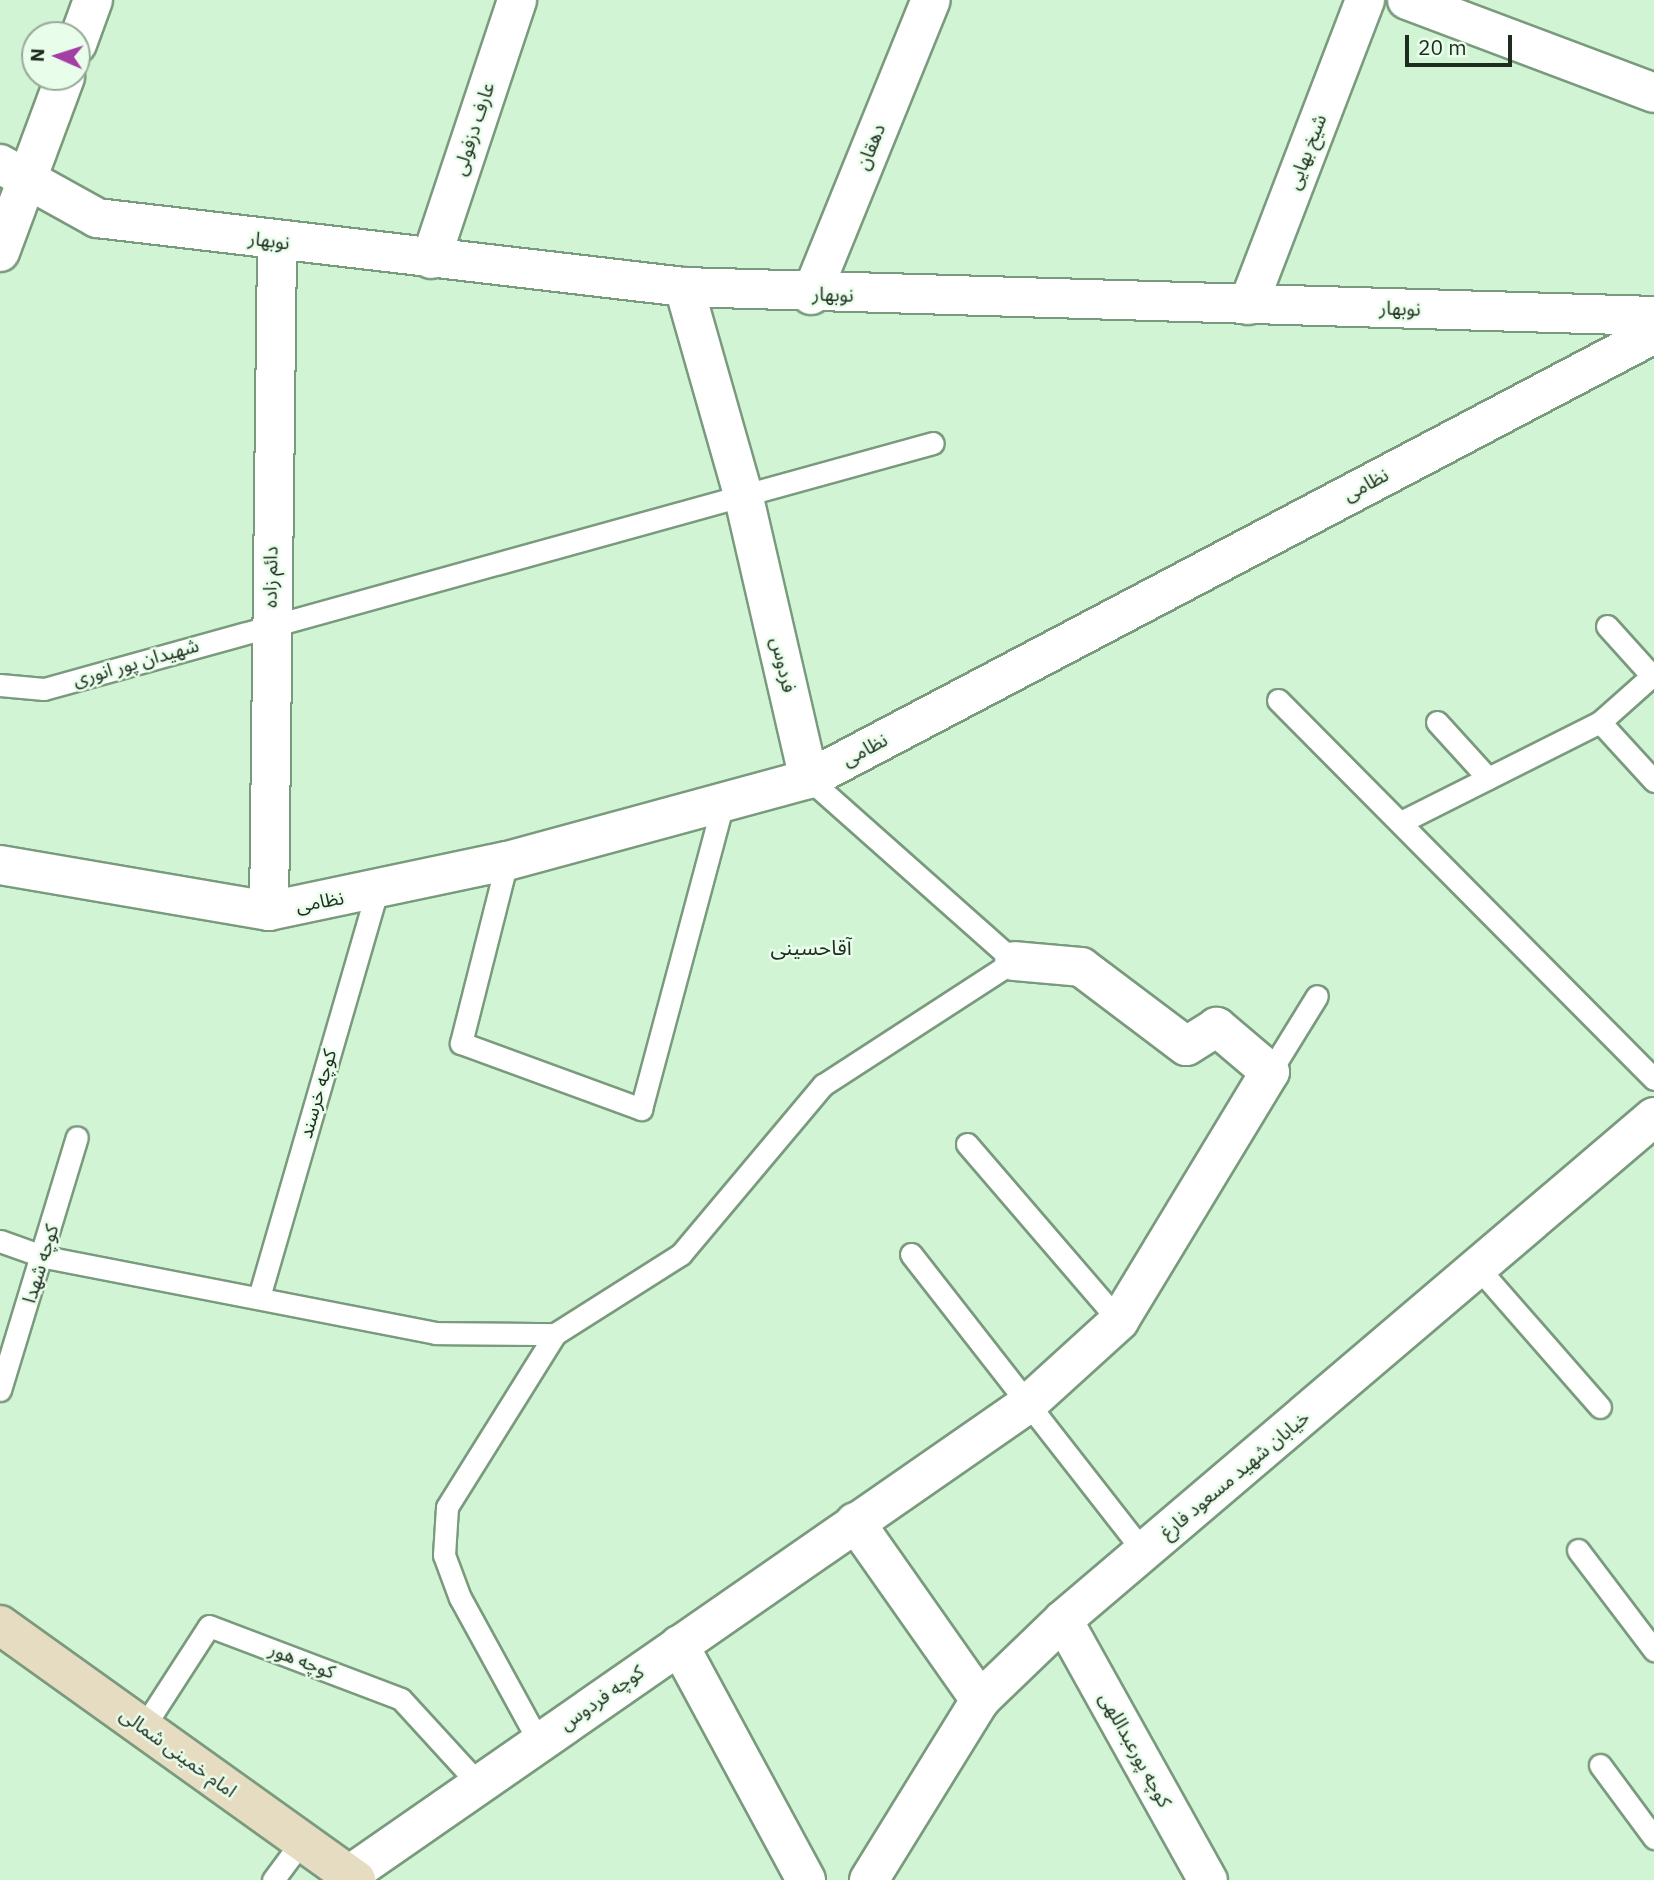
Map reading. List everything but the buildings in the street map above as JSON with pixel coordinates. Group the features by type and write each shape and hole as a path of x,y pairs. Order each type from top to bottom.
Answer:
{"main road":[{"name":"امام خمینی شمالی","path":"0,1625 352,1877"}],"street":[{"path":"85,21 93,0"},
{"name":"عارف دزفولی","path":"431,259 517,0"},
{"name":"دهقان","path":"811,295 931,0"},
{"name":"شیخ بهایی","path":"1248,305 1365,0"},
{"path":"1407,0 1654,93"},
{"path":"0,252 13,172 57,91"},
{"name":"نوبهار","path":"13,172 97,218 277,243 684,286 811,295 1654,316"},
{"name":"دائم زاده","path":"269,911 270,625 277,243"},
{"name":"فردوس","path":"684,286 744,498 809,779"},
{"name":"نظامی","path":"0,865 269,911 377,891 722,807 809,779 1654,334"},
{"path":"1014,961 1081,967 1186,1046 1217,1027 1270,1072"},
{"name":"کوچه فردوس","path":"352,1877 479,1784 1029,1403 1119,1321 1270,1072"},
{"name":"خیابان شهید مسعود فارغ","path":"869,1880 980,1700 1063,1620 1480,1270 1654,1117"},
{"path":"855,1522 980,1700"},
{"name":"کوچه پورعبداللهی","path":"1063,1620 1208,1880"},
{"path":"679,1645 807,1880"}],"lane":[{"path":"270,625 744,498 933,443"},
{"name":"شهیدان پور انوری","path":"0,685 44,689 270,625"},
{"path":"1401,822 1600,722 1653,675 1607,626"},
{"path":"1278,699 1654,1079"},
{"path":"1437,722 1488,778"},
{"path":"1600,722 1654,781"},
{"path":"539,1742 460,1598 444,1555 447,1507 555,1334 681,1254 823,1085 1014,961 809,779"},
{"path":"507,861 461,1043 641,1109 722,807"},
{"name":"کوچه خرسند","path":"259,1297 377,891"},
{"path":"1270,1072 1317,996"},
{"name":"کوچه شهدا","path":"0,1390 46,1257 77,1136"},
{"path":"967,1144 1119,1321"},
{"path":"0,1241 46,1257 435,1332 555,1334"},
{"path":"911,1254 1144,1552"},
{"path":"1480,1270 1600,1407"},
{"path":"1578,1550 1654,1650"},
{"name":"کوچه هور","path":"143,1728 209,1626 401,1699 479,1784"},
{"path":"1600,1765 1654,1838"},
{"path":"273,1880 302,1841"}],"district":[{"name":"آقاحسینی","path":"811,947"}]}
